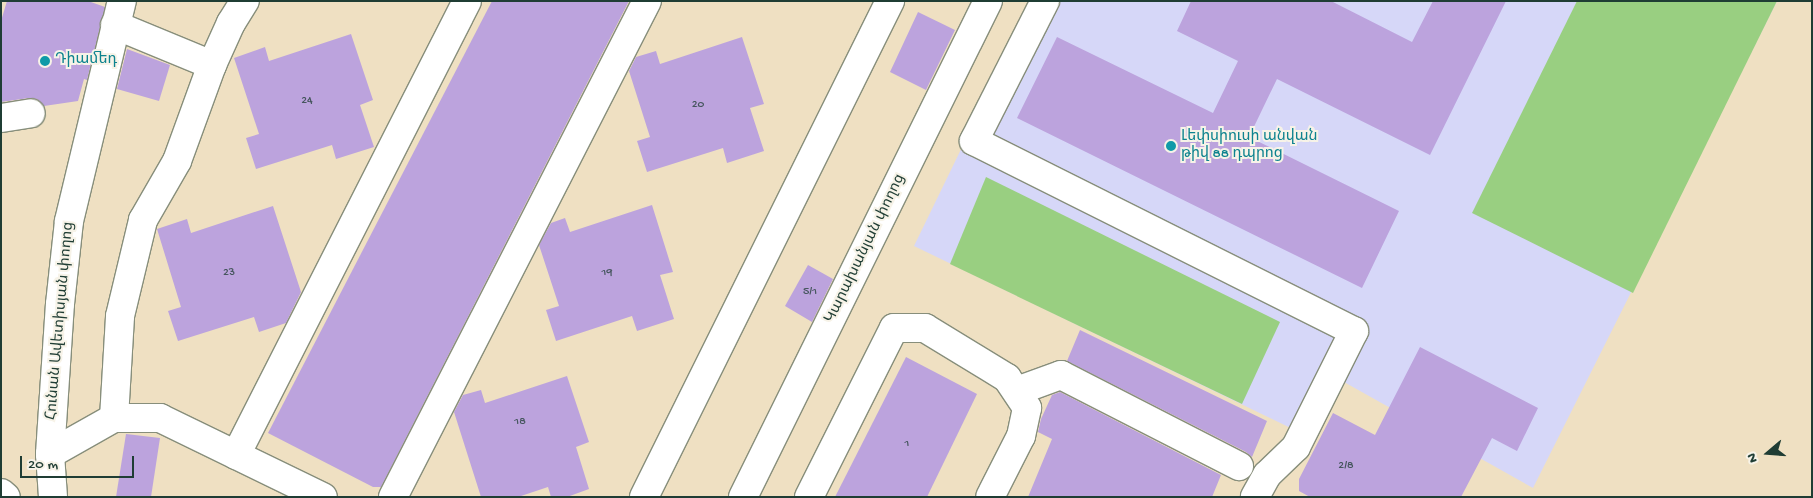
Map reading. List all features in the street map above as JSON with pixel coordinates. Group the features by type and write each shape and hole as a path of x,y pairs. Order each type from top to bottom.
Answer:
{"street":[{"path":"114,418 120,316 143,220 177,161 212,65 231,23 245,1"},
{"path":"236,455 467,1"},
{"path":"393,497 647,1"},
{"path":"644,497 890,1"},
{"name":"Կարախանյան փողոց","path":"743,497 988,1"},
{"path":"1045,1 974,141 1354,331 1296,447 1267,475 1261,495"},
{"path":"119,13 212,65"},
{"name":"Հունան Ավետիսյան փողոց","path":"53,497 50,454 60,304 69,221 119,13"},
{"path":"1,118 31,113"},
{"path":"809,497 894,328 924,328 1007,378 1027,408 1021,436 990,497"},
{"path":"1017,391 1061,376 1239,466"},
{"path":"50,454 114,418 160,418 322,497"},
{"path":"1,493 6,497"}],"shaded area":[{"path":"1033,1 1777,1 1533,488 1344,382 1303,434 914,246"}],"green space":[{"path":"1577,1 1777,1 1633,293 1472,213"},
{"path":"986,177 1280,322 1242,404 950,264"}],"building":[{"name":"Դիամեդ","path":"7,1 88,1 105,7 87,80 84,79 78,101 44,106 37,99 29,98 1,102 1,21"},
{"path":"492,1 629,1 381,487 373,487 268,433"},
{"name":"Լեփսիուսի անվան թիվ 88 դպրոց","path":"1191,1 1331,1 1412,42 1433,1 1506,1 1430,155 1277,79 1249,137 1399,211 1362,288 1017,118 1057,37 1213,113 1238,61 1177,31"},
{"path":"918,12 955,30 926,90 890,72"},
{"path":"351,34 373,100 360,105 374,147 336,159 332,145 256,169 246,138 259,134 234,58 265,47 269,61"},
{"path":"742,37 764,104 750,108 764,151 727,163 723,148 647,172 637,141 650,137 629,71 636,57 656,51 660,64"},
{"path":"127,49 170,65 159,101 117,89"},
{"path":"652,205 673,272 660,275 674,319 637,331 632,316 556,341 546,310 559,306 539,245 551,223 565,218 570,232"},
{"path":"273,206 301,292 286,323 259,332 254,317 178,341 168,311 181,307 157,229 187,219 191,233"},
{"path":"808,265 833,279 812,322 785,306"},
{"path":"1080,330 1267,421 1252,457 1246,452 1067,361"},
{"path":"1420,347 1538,408 1517,451 1492,438 1461,497 1310,497 1299,491 1299,479 1333,413 1375,435"},
{"path":"906,357 977,394 927,497 835,497"},
{"path":"567,376 589,442 576,447 589,489 567,497 551,497 548,487 518,497 481,497 454,412 463,395 481,390 485,403"},
{"path":"1060,392 1221,475 1212,497 1028,497 1052,439 1038,432 1041,419 1052,395"},
{"path":"126,434 160,438 151,497 116,497"}],"place":[{"name":"Դիամեդ","path":"45,61"},
{"name":"Լեփսիուսի անվան թիվ 88 դպրոց","path":"1171,146"}]}
